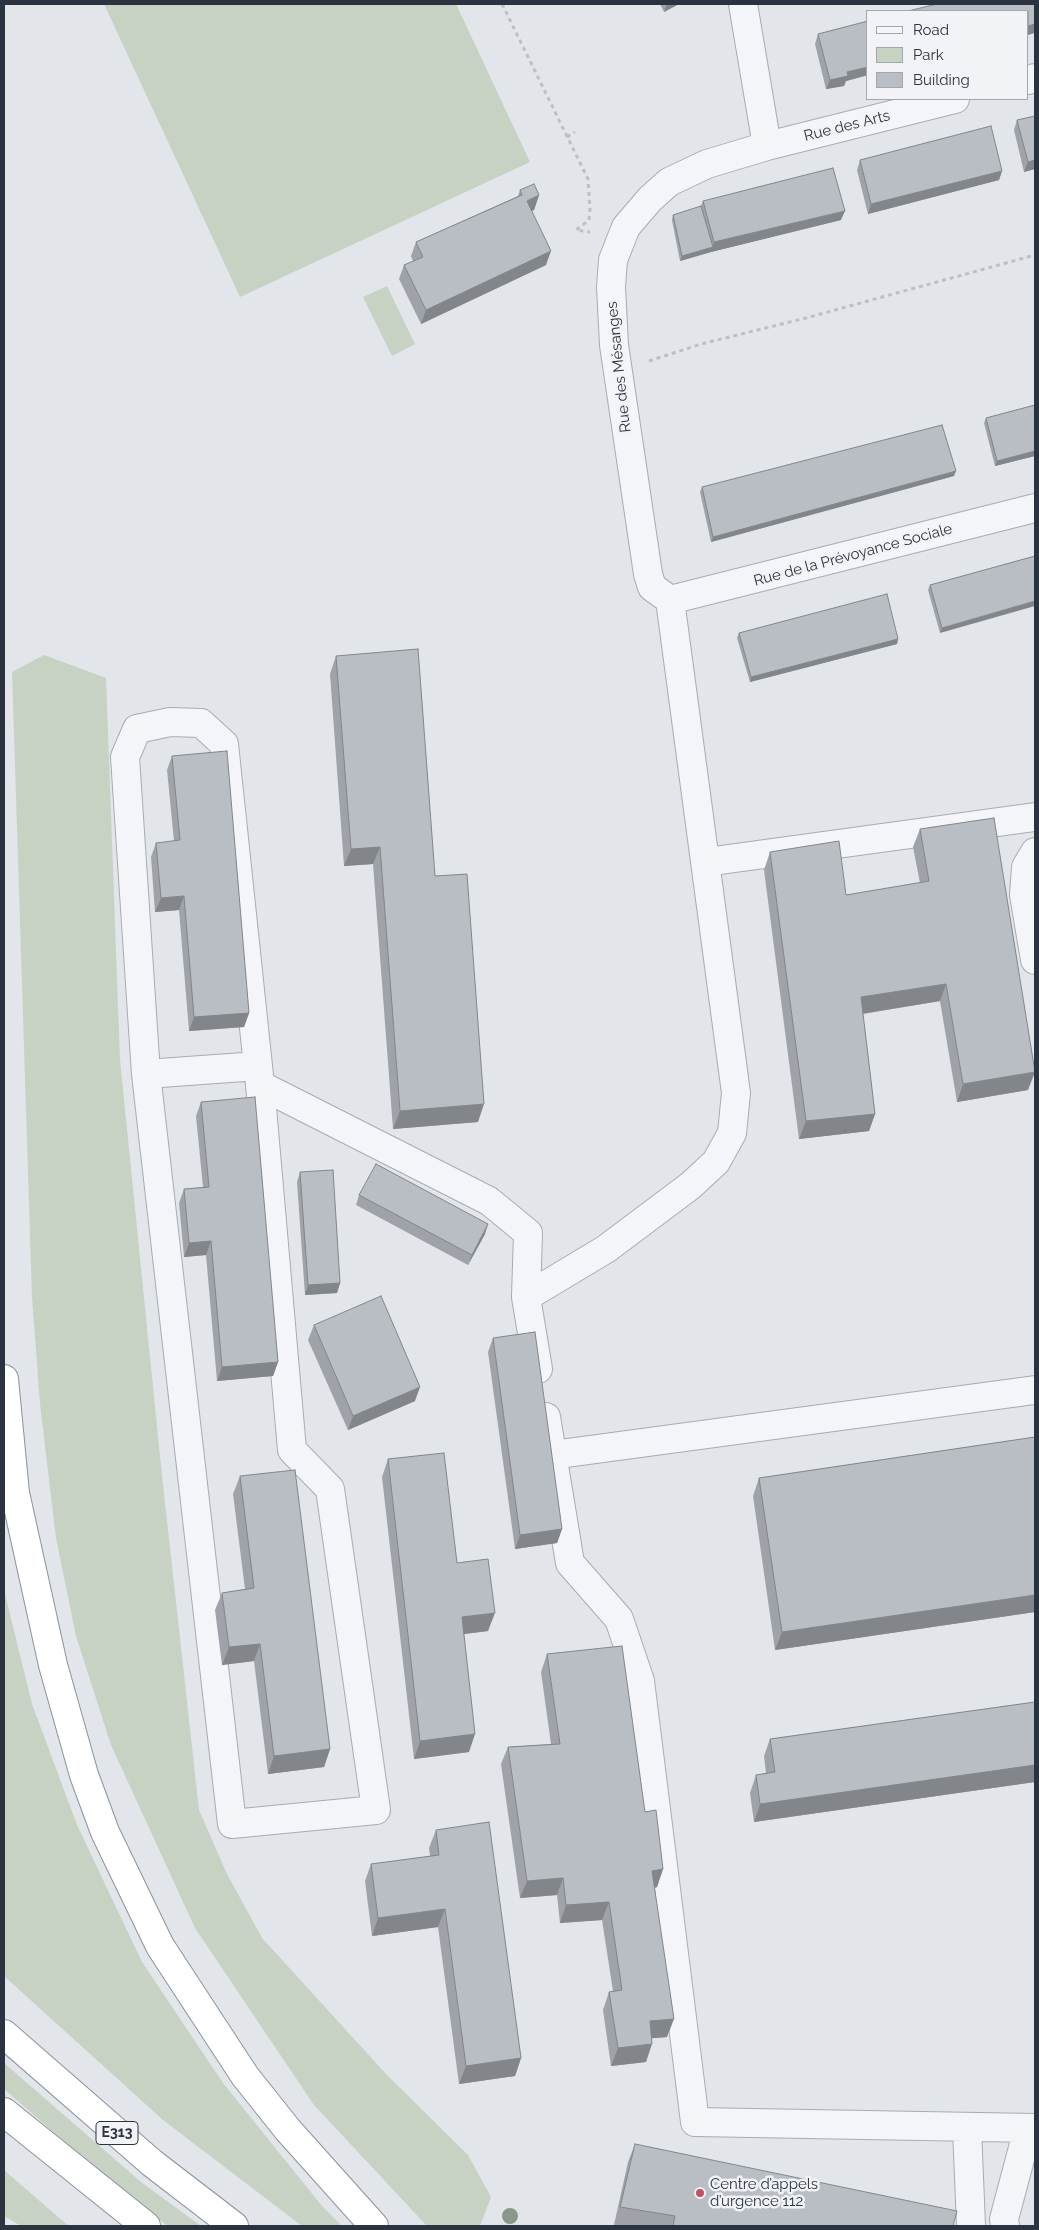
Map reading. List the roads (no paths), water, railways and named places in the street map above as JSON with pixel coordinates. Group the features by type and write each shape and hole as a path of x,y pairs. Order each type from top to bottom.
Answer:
{"highway":[{"path":"4,1379 14,1493 54,1665 84,1775 105,1832 160,1946 244,2076 324,2172 374,2226"},
{"name":"E313","path":"4,2034 152,2163 234,2226"},
{"path":"4,2112 146,2226"}],"street":[{"path":"743,4 767,146"},
{"name":"Rue des Arts","path":"767,146 952,100"},
{"name":"Rue des Mésanges","path":"670,600 652,587 648,574 617,372 611,287 613,260 619,243 636,214 668,182 707,164 767,146"},
{"name":"Rue de la Prévoyance Sociale","path":"670,600 1035,508"},
{"path":"526,1297 606,1249 690,1186 716,1162 732,1133 736,1093 670,600"},
{"path":"170,722 201,723 224,744 259,1076 292,1450 330,1489 376,1810 232,1824 146,1074 125,757 137,729 170,722"},
{"path":"706,862 1035,817"},
{"path":"1035,852 1026,867 1024,895 1035,960"},
{"path":"146,1074 259,1076 489,1201 528,1233 526,1297 570,1563 619,1619 640,1681 695,2122 1032,2129 1004,2219 1005,2226"},
{"path":"552,1455 1035,1390"},
{"path":"967,2128 971,2226"}],"place":[{"name":"Centre d’appels d’urgence 112","path":"700,2193"}]}
